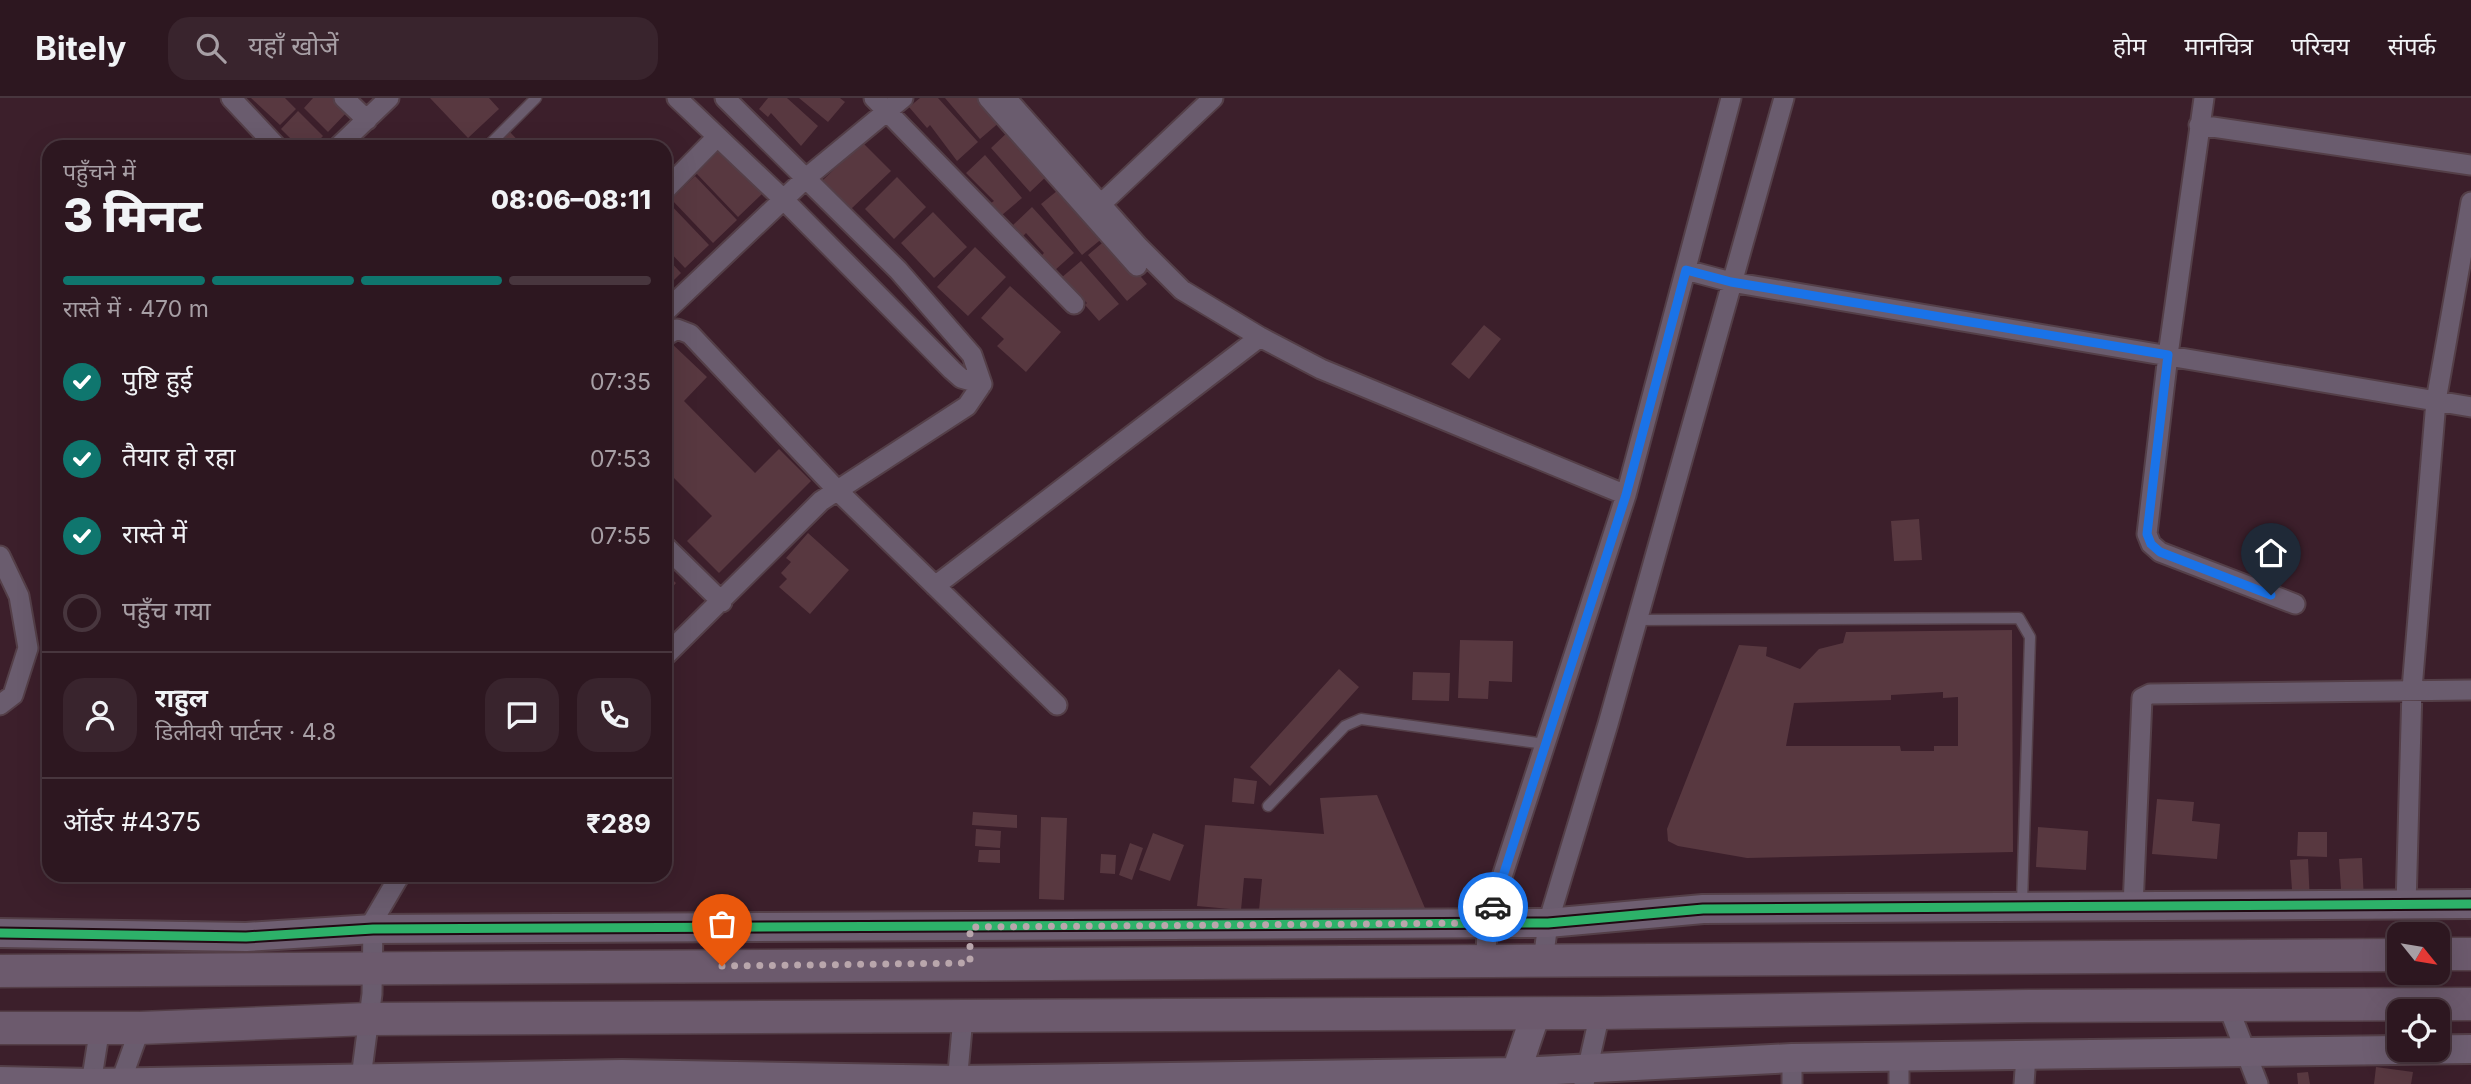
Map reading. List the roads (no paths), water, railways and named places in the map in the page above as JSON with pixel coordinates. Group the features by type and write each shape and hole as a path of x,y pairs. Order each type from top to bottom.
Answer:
{"main road":[{"path":"2450,954 2471,954"},
{"path":"0,971 2387,955"},
{"path":"0,1028 140,1028 369,1019 1600,1013 2471,1004"}],"street":[{"path":"231,98 270,140"},
{"path":"344,98 367,120"},
{"path":"346,140 389,98"},
{"path":"677,98 783,199 961,378 982,384"},
{"path":"725,98 898,270 972,355 982,384"},
{"path":"874,98 896,105 1074,304"},
{"path":"988,98 1138,267"},
{"path":"1006,98 1182,290 1260,338 1321,369 1626,495"},
{"path":"1101,204 1213,98"},
{"path":"1486,962 1487,923 1626,495 1731,98"},
{"path":"1543,961 1548,923 1637,620 1784,98"},
{"path":"2204,98 2168,355 2147,534 2151,544 2177,559 2295,604"},
{"path":"672,305 806,178 896,105"},
{"path":"2199,125 2471,165"},
{"path":"672,183 718,137"},
{"path":"2406,905 2412,689 2436,401 2471,202"},
{"path":"877,292 898,270"},
{"path":"1686,270 1731,282 2471,407"},
{"path":"672,332 677,329 690,334 838,491 1056,705"},
{"path":"935,586 1260,338"},
{"path":"672,649 821,501 968,406 982,384"},
{"path":"672,553 722,602"},
{"path":"0,556 10,596 29,648 13,695 0,705"},
{"path":"2133,907 2142,698 2150,694 2471,690"},
{"path":"361,1078 373,968 373,921 396,882"},
{"path":"0,933 246,937 373,929 1548,923 1703,909 2471,904"},
{"path":"970,927 970,963"},
{"path":"2228,1006 2258,1084"},
{"path":"1514,1078 1536,1013"},
{"path":"1586,1076 1600,1013"},
{"path":"957,1082 963,1017"},
{"path":"91,1083 100,1027"},
{"path":"120,1083 140,1028"},
{"path":"0,1081 120,1083 622,1074 957,1082 1514,1078 1899,1070 2026,1056 2471,1049"},
{"path":"2024,1084 2026,1056"}],"lane":[{"path":"494,140 536,98"},
{"path":"1637,620 2019,618 2030,637 2022,906"},
{"path":"1268,806 1345,726 1361,719 1545,744"}]}
